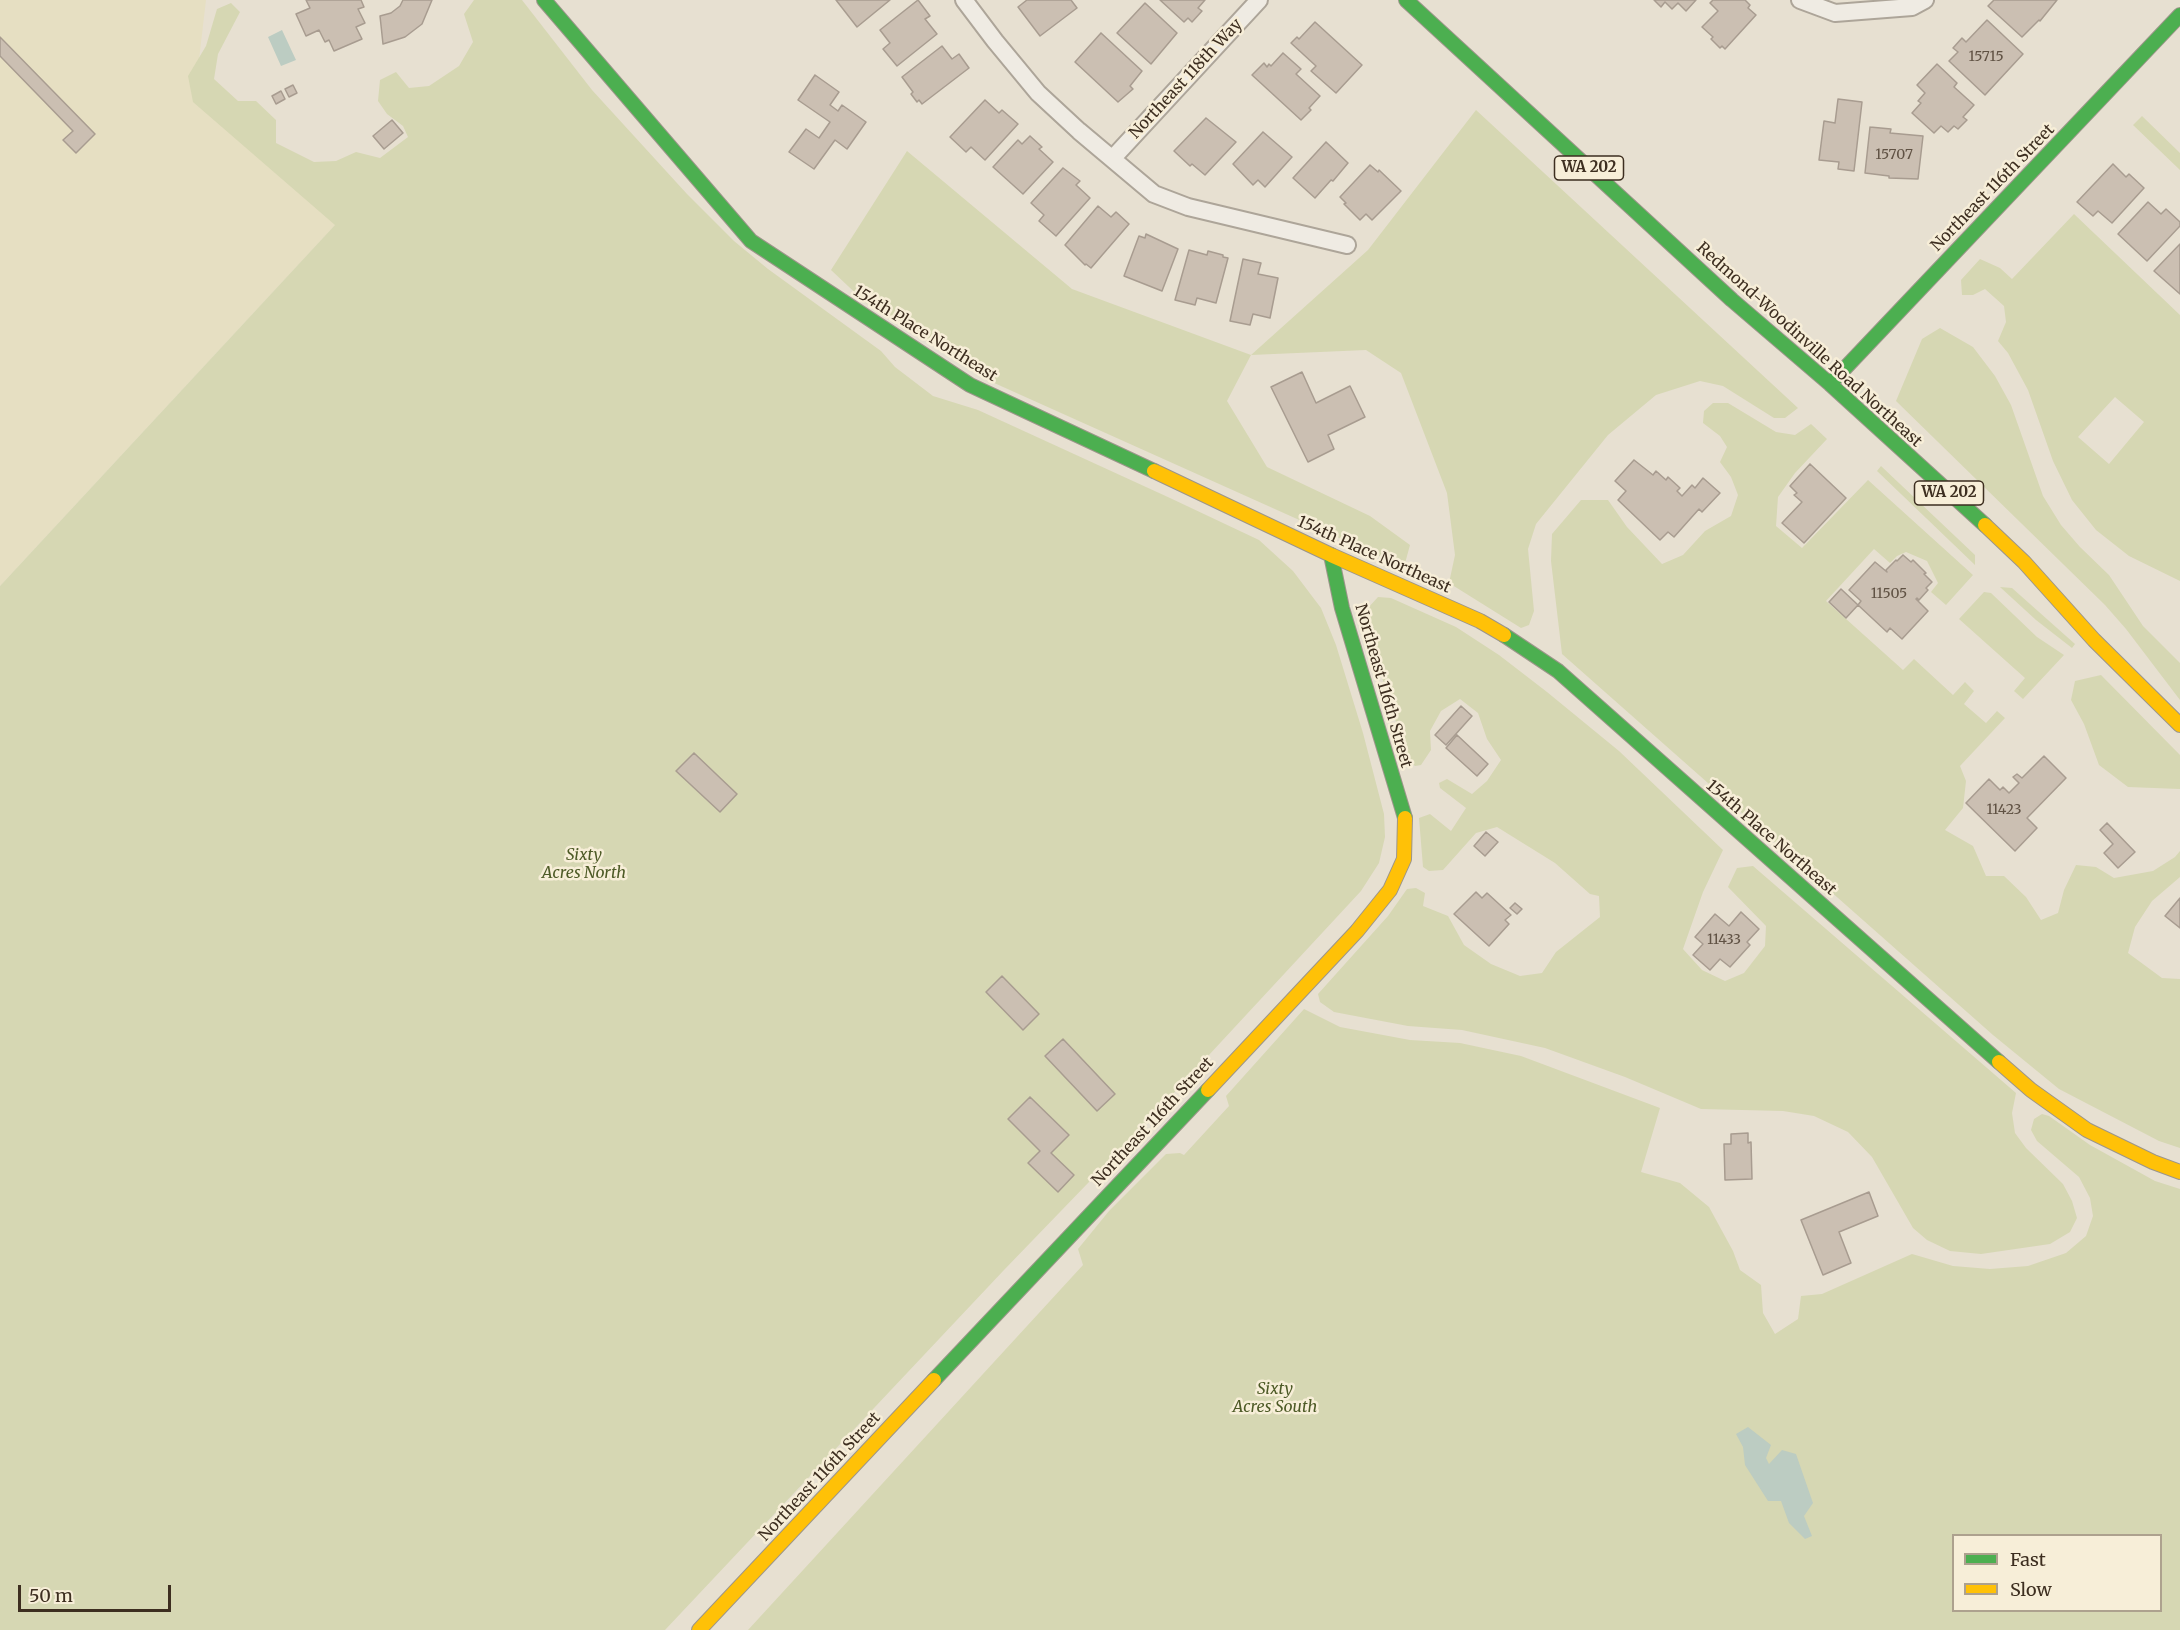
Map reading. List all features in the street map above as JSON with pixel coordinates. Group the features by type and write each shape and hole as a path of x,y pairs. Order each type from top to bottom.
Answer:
{"street":[{"name":"154th Place Northeast","path":"544,0 751,241 970,385 1331,555 1479,621 1514,641 1558,671 2031,1090 2087,1130 2152,1162 2180,1172"},
{"path":"964,0 1038,93 1154,194 1188,207 1347,245"},
{"name":"Northeast 118th Way","path":"1112,159 1259,0"},
{"name":"Redmond-Woodinville Road Northeast","path":"1407,0 1732,300 1830,384 2017,556 2079,624 2180,725"},
{"path":"1800,0 1835,13 1912,7 1925,0"},
{"name":"Northeast 116th Street","path":"1830,384 2180,15"},
{"name":"Northeast 116th Street","path":"699,1630 1357,931 1390,890 1404,859 1406,821 1342,608 1331,555"}],"shaded area":[{"path":"0,0 206,0 195,94 337,223 0,586"},
{"path":"282,30 296,60 281,66 268,37"},
{"path":"1748,1427 1771,1445 1766,1458 1769,1464 1782,1450 1796,1454 1813,1503 1804,1516 1812,1536 1805,1539 1789,1523 1781,1501 1768,1501 1745,1465 1743,1447 1736,1434"}],"green space":[{"name":"Sixty Acres North","path":"474,0 522,0 592,90 687,194 734,241 768,269 881,351 895,367 933,396 978,410 1259,540 1293,571 1321,608 1336,645 1363,733 1384,814 1385,837 1379,863 1361,891 1145,1124 1004,1270 665,1630 0,1630 0,586 335,225 193,102 188,76 206,46 217,9 231,3 240,12 218,54 214,79 238,101 256,101 276,120 276,143 314,162 336,161 356,152 380,158 408,137 403,126 387,114 378,101 380,80 396,72 409,88 429,86 459,66 473,42 464,14"},
{"path":"1476,110 1798,408 1785,418 1774,418 1723,386 1700,381 1656,395 1608,435 1536,524 1528,549 1534,611 1529,625 1521,628 1449,583 1455,555 1447,493 1401,373 1366,350 1251,355 1368,250"},
{"path":"2142,116 2180,153 2180,170 2133,125"},
{"path":"907,151 1072,289 1251,355 1227,401 1267,467 1370,516 1410,545 1404,567 992,382 866,303 831,270"},
{"path":"2074,214 2180,315 2180,581 2129,556 2096,530 2072,500 2053,461 2028,390 2008,353 1998,341 2006,322 2004,306 1985,289 1973,295 1962,295 1961,280 1980,259 2000,268 2012,279","holes":["2115,397 2144,422 2109,464 2078,437"]},
{"path":"1940,328 1973,347 1995,376 2011,405 2043,496 2061,525 2109,575 2143,626 2180,663 2180,700 2105,605 1896,401 1922,339"},
{"path":"1713,403 1728,403 1776,432 1795,435 1811,424 1827,439 1795,473 1778,497 1776,526 1802,548 1868,480 1973,575 1946,605 1931,592 1938,583 1927,561 1906,552 1897,556 1890,563 1874,549 1826,601 1903,670 1914,659 1953,695 1965,682 1974,691 1964,704 1986,723 1997,711 2005,718 1960,766 1966,781 1963,808 1945,830 1973,846 1986,876 2004,876 2026,897 2041,920 2058,913 2064,890 2076,865 2096,867 2114,878 2153,871 2175,857 2180,851 2180,877 2152,901 2135,927 2128,953 2162,978 2180,979 2180,1148 2159,1141 2059,1089 1993,1035 1562,654 1551,561 1552,534 1581,500 1608,500 1627,527 1662,564 1683,555 1705,531 1731,516 1738,495 1731,477 1720,462 1727,447 1720,436 1703,423 1704,411"},
{"path":"1881,466 1975,555 1975,565 1877,471"},
{"path":"2000,587 2012,588 2075,644 2072,648 2036,620"},
{"path":"1984,592 1991,593 2037,637 2064,655 2023,699 2014,691 2025,678 1959,619"},
{"path":"1378,597 1391,598 1456,627 1499,655 1619,751 1723,850 1703,892 1683,949 1702,970 1725,981 1744,973 1765,946 1766,926 1728,887 1737,868 1753,866 2016,1093 2012,1113 2015,1133 2026,1148 2063,1184 2072,1201 2077,1218 2070,1232 2050,1244 1981,1254 1950,1251 1927,1240 1913,1228 1872,1157 1848,1132 1814,1116 1783,1111 1701,1109 1625,1077 1545,1048 1462,1030 1408,1026 1334,1012 1320,1002 1318,994 1388,916 1407,889 1416,888 1425,893 1423,906 1448,916 1464,945 1491,964 1520,976 1542,973 1556,952 1600,917 1599,896 1590,894 1555,863 1497,827 1476,833 1443,870 1429,871 1423,867 1419,818 1430,814 1451,831 1466,808 1440,788 1439,783 1447,779 1472,794 1487,781 1501,760 1487,739 1478,713 1460,699 1441,711 1430,731 1431,750 1421,765 1415,766 1408,760 1364,620 1367,609"},
{"path":"2101,675 2180,755 2180,789 2128,787 2099,765 2084,724 2071,700 2075,681"},
{"name":"Sixty Acres South","path":"1304,1009 1340,1027 1410,1040 1460,1043 1521,1056 1660,1108 1641,1172 1680,1183 1709,1207 1733,1251 1740,1270 1761,1285 1763,1313 1775,1334 1798,1319 1801,1296 1822,1294 1912,1254 1953,1266 1990,1269 2028,1266 2066,1253 2086,1236 2093,1216 2090,1198 2079,1177 2037,1141 2031,1130 2034,1119 2042,1114 2049,1116 2090,1145 2155,1181 2180,1189 2180,1630 748,1630 1083,1265 1078,1249 1109,1211 1166,1154 1184,1155 1229,1106 1226,1096"}],"building":[{"path":"306,0 361,0 364,7 358,9 365,23 356,27 362,39 334,51 329,40 325,42 319,30 306,36 296,14 310,8"},
{"path":"403,0 432,0 422,24 405,37 383,44 380,16 391,13 400,6"},
{"path":"836,0 890,0 857,27"},
{"path":"918,0 930,16 925,19 937,34 897,66 883,49 890,43 880,30"},
{"path":"1027,0 1071,0 1077,8 1040,36 1018,7"},
{"path":"1160,0 1205,0 1198,8 1202,11 1192,22 1188,18 1184,22"},
{"path":"1654,0 1696,0 1686,11 1678,3 1672,9 1665,2 1661,7"},
{"path":"1713,0 1745,0 1750,5 1748,8 1756,15 1725,49 1722,46 1720,48 1711,39 1713,37 1702,27 1718,11 1710,3"},
{"path":"1994,0 2057,0 2040,21 2022,37 1988,6"},
{"path":"1145,3 1177,33 1151,64 1117,33"},
{"path":"1987,20 2023,54 1985,95 1949,61 1958,52 1953,48 1962,38 1966,42"},
{"path":"1315,22 1362,65 1336,93 1311,71 1316,66 1291,43 1297,37 1299,39"},
{"path":"1101,33 1142,71 1130,86 1133,89 1118,102 1075,62"},
{"path":"0,37 95,134 76,153 63,140 73,131 0,56"},
{"path":"942,46 952,59 959,54 969,68 922,104 919,100 917,102 911,94 913,92 902,77"},
{"path":"1283,53 1301,69 1296,74 1320,96 1301,120 1252,75 1264,63 1267,67 1269,64 1271,66"},
{"path":"1937,64 1957,83 1954,87 1974,105 1963,117 1967,120 1958,129 1954,126 1948,132 1941,126 1934,133 1912,113 1921,103 1918,101 1925,93 1917,85"},
{"path":"815,75 839,92 830,105 838,111 842,105 866,122 847,149 835,140 814,169 789,152 806,129 819,138 830,122 798,100"},
{"path":"293,85 297,93 289,97 285,89"},
{"path":"281,91 285,99 276,104 272,96"},
{"path":"1838,99 1862,102 1854,171 1838,169 1839,162 1819,160 1824,121 1835,123"},
{"path":"985,100 999,113 1002,110 1018,124 985,160 971,147 966,152 950,137"},
{"path":"1206,118 1236,142 1205,175 1192,164 1190,166 1174,151"},
{"path":"392,120 403,133 384,149 373,136"},
{"path":"1870,127 1891,129 1890,133 1923,136 1918,179 1889,178 1889,176 1865,173"},
{"path":"1263,132 1292,157 1265,187 1258,180 1253,185 1233,164"},
{"path":"1030,136 1042,147 1039,149 1053,162 1023,194 993,167 1018,140 1022,144"},
{"path":"1326,142 1348,163 1315,198 1293,178"},
{"path":"2113,164 2126,177 2129,174 2144,188 2112,223 2098,211 2093,216 2077,202"},
{"path":"1370,165 1378,172 1379,170 1401,191 1372,220 1366,214 1360,220 1340,197"},
{"path":"1063,168 1080,181 1076,185 1090,198 1056,236 1039,221 1044,215 1031,203"},
{"path":"2148,202 2161,214 2166,209 2180,222 2180,226 2147,261 2118,234"},
{"path":"1098,206 1111,217 1116,212 1129,224 1091,268 1065,245"},
{"path":"1146,234 1178,249 1162,291 1124,276 1139,236 1145,238"},
{"path":"2180,244 2180,294 2154,271"},
{"path":"1189,250 1207,255 1208,251 1228,258 1216,303 1197,298 1195,305 1175,300"},
{"path":"1243,259 1261,263 1258,274 1278,278 1270,318 1253,314 1250,325 1230,321"},
{"path":"1302,372 1316,403 1350,386 1365,417 1328,435 1334,449 1308,462 1271,387"},
{"path":"1634,460 1653,475 1656,471 1666,480 1668,477 1680,488 1677,491 1682,496 1692,485 1695,488 1703,478 1720,493 1702,512 1699,509 1674,537 1668,532 1660,540 1618,500 1626,491 1615,481"},
{"path":"1810,464 1846,498 1804,543 1782,523 1802,502 1794,495 1797,493 1790,486"},
{"path":"1903,555 1911,562 1913,560 1932,582 1919,600 1916,599 1928,611 1902,639 1890,628 1887,632 1858,605 1861,601 1849,590 1875,562 1887,572 1886,570"},
{"path":"1841,589 1858,605 1846,618 1829,602"},
{"path":"1461,706 1472,716 1446,745 1435,735"},
{"path":"1457,735 1488,764 1477,776 1446,748"},
{"path":"694,753 737,794 720,812 676,771"},
{"path":"2044,756 2066,778 2027,818 2037,828 2015,851 1966,803 1989,779 2000,790 2003,787 2009,793 2019,783 2013,777 2017,774 2022,778"},
{"path":"2107,823 2135,852 2118,868 2104,853 2113,844 2100,830"},
{"path":"1486,832 1498,842 1485,856 1474,846"},
{"path":"1476,892 1482,898 1487,893 1511,915 1505,920 1509,924 1489,946 1454,914"},
{"path":"2180,898 2180,928 2165,916"},
{"path":"1515,903 1522,909 1517,914 1510,908"},
{"path":"1741,912 1759,929 1747,942 1750,945 1730,967 1720,959 1710,970 1693,955 1703,944 1695,937 1715,914 1729,926"},
{"path":"1002,976 1039,1014 1023,1030 986,992"},
{"path":"1063,1039 1115,1094 1097,1111 1045,1056"},
{"path":"1030,1097 1069,1135 1051,1153 1074,1175 1058,1192 1028,1163 1040,1151 1008,1119"},
{"path":"1748,1133 1748,1143 1751,1142 1752,1179 1725,1180 1724,1144 1731,1144 1731,1134"},
{"path":"1869,1192 1878,1216 1839,1232 1851,1263 1823,1275 1801,1220"}],"traffic: fast":[{"path":"544,0 751,241 970,385 1154,471"},
{"path":"1406,0 1732,300 1830,384 1985,525"},
{"path":"1830,384 2180,15"},
{"path":"1331,555 1342,608 1405,818"},
{"path":"1504,635 1558,671 1999,1062"},
{"path":"934,1380 1208,1090"}],"traffic: slow":[{"path":"1154,471 1331,555 1480,621 1504,635"},
{"path":"1985,525 2024,562 2094,640 2180,725"},
{"path":"1208,1090 1357,931 1390,890 1404,859 1405,818"},
{"path":"1999,1062 2031,1090 2087,1130 2153,1162 2180,1172"},
{"path":"699,1630 934,1380"}]}
